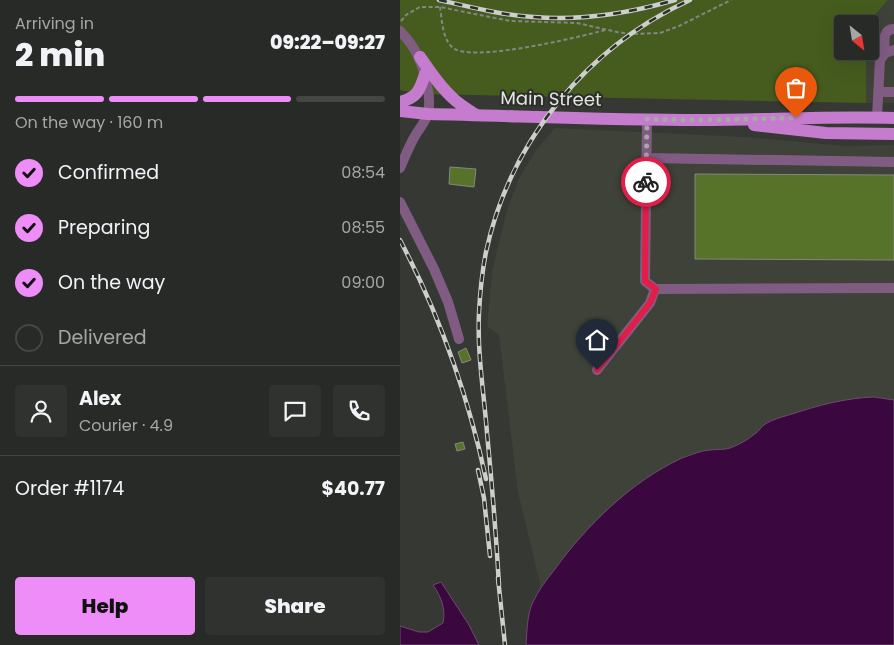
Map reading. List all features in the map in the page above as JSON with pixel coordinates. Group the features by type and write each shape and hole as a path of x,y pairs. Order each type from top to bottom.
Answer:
{"main road":[{"path":"420,58 446,91 476,115"},
{"path":"400,102 416,95 425,74"},
{"name":"Main Street","path":"400,111 428,114 702,120 894,118"},
{"name":"Main Street","path":"702,120 826,133 894,134"}],"street":[{"path":"877,117 880,60 889,51 885,34 890,29 894,29"},
{"path":"400,31 413,46 420,58 428,91 428,114 400,168"},
{"path":"878,92 894,92"},
{"path":"647,119 645,281 656,289 894,288"},
{"path":"646,158 894,162"},
{"path":"400,202 434,268 448,302 458,339"},
{"path":"597,370 650,303 656,289"}],"path":[{"path":"400,23 406,15 420,7 440,7 510,21 576,22 631,34 660,33 679,26 731,0"},
{"path":"440,7 448,43 453,49 465,52 507,51 569,40 607,30"}],"shaded area":[{"path":"888,0 894,0 894,103 866,103 866,60 879,60 879,15 874,15"},
{"path":"555,128 744,137 844,146 894,145 894,400 874,397 857,398 810,408 773,420 764,425 756,434 730,448 662,469 643,481 607,511 562,559 541,588 518,492 499,335 487,326 492,273 510,201 520,177 536,150"},
{"path":"874,397 894,400 894,645 526,645 530,609 545,581 581,536 612,506 646,479 682,458 704,451 725,449 737,445 767,423 778,418 833,402"},
{"path":"441,582 469,625 479,645 400,645 400,626 419,632 428,632 443,623 444,612 442,603 433,585"}],"green space":[{"path":"400,0 888,0 875,15 834,15 834,60 866,60 866,103 423,94 400,90"}],"building":[{"path":"450,167 476,169 474,187 449,184"},
{"path":"695,174 894,175 894,260 695,259"},
{"path":"466,348 471,360 462,363 458,352"},
{"path":"463,442 465,449 457,451 455,444"}],"railway":[{"path":"439,0 498,13 552,18 605,15 641,9 675,0"},
{"path":"499,585 479,328 483,267 497,211 514,172 534,136 558,102 587,71 618,44 653,20 690,0"},
{"path":"400,240 428,298 451,356 471,417 486,479"},
{"path":"478,470 484,498 490,556"},
{"path":"498,578 505,645"}],"way so far":[{"path":"646,182 647,119 796,118"}],"route":[{"path":"597,370 650,303 656,289 645,281 646,182"}]}
